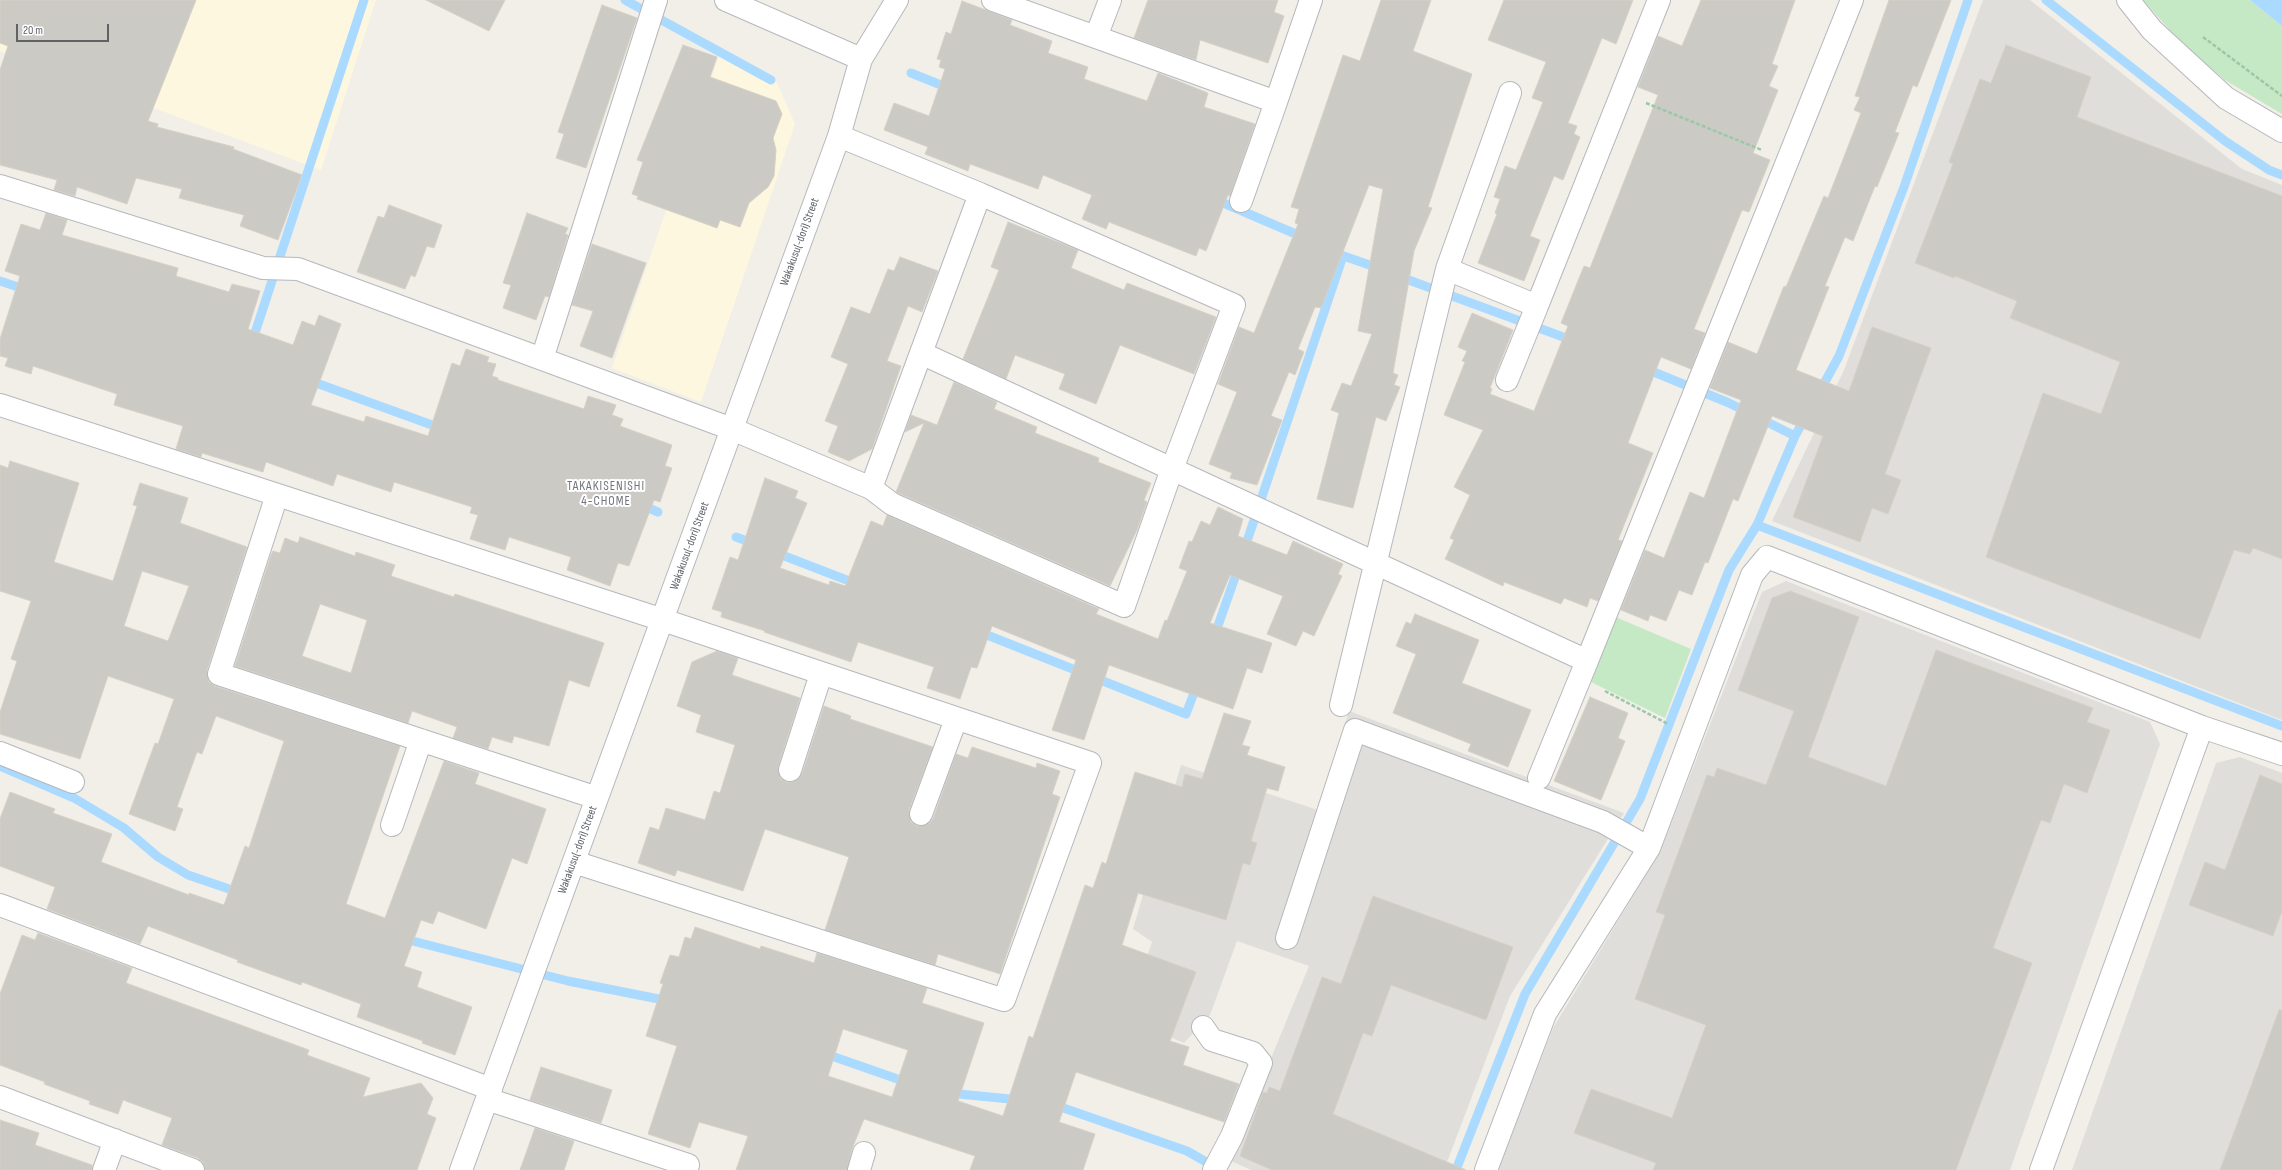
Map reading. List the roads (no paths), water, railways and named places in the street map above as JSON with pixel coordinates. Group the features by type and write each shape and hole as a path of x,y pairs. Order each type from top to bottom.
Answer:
{"street":[{"path":"726,0 861,59"},
{"name":"Wakakusu(-dori) Street","path":"461,1170 839,136 861,59 896,0"},
{"path":"993,0 1276,102"},
{"path":"1096,37 1110,0"},
{"path":"1241,201 1311,0"},
{"path":"1508,380 1659,0"},
{"path":"1539,778 1852,0"},
{"path":"2128,0 2152,30 2226,98 2282,131"},
{"path":"542,359 656,1"},
{"path":"1341,704 1443,283 1510,93"},
{"path":"0,186 263,268 298,269 732,429 871,488 892,504 1124,606 1172,469 1234,305 980,194 839,136"},
{"path":"871,488 980,194"},
{"path":"1443,283 1532,318"},
{"path":"921,353 1376,562 1583,669"},
{"path":"0,405 663,620 1090,763 1004,1000 574,862"},
{"path":"277,495 219,674 597,798"},
{"path":"1486,1170 1545,1014 1642,844 1752,575 1767,557 2202,727 2282,754"},
{"path":"790,770 821,674"},
{"path":"921,814 956,718"},
{"path":"2041,1170 2202,727"},
{"path":"1287,938 1354,730 1603,822 1642,844"},
{"path":"392,825 421,740"},
{"path":"0,753 73,782"},
{"path":"1,909 489,1094 688,1165"},
{"path":"1203,1026 1212,1040 1252,1053 1261,1064 1232,1136 1216,1166"},
{"path":"0,1097 192,1170"},
{"path":"104,1170 115,1140"}],"water":[{"path":"2250,0 2282,0 2282,26"}],"waterway":[{"path":"252,342 364,0"},
{"path":"625,0 771,80"},
{"path":"1820,391 1839,356 1904,187 1968,0"},
{"path":"2046,0 2225,141 2269,170 2282,175"},
{"path":"911,73 951,89"},
{"path":"1214,199 1305,238"},
{"path":"1338,254 1381,269"},
{"path":"1244,550 1343,256"},
{"path":"1398,276 1574,341"},
{"path":"0,281 27,290"},
{"path":"1644,368 1729,403 1795,436"},
{"path":"308,380 443,429"},
{"path":"1456,1170 1525,994 1640,799 1729,570 1757,525 1795,436 1806,416"},
{"path":"639,504 658,512"},
{"path":"1757,525 2282,726"},
{"path":"736,537 755,544"},
{"path":"774,552 857,584"},
{"path":"1214,637 1239,566"},
{"path":"977,631 1186,714 1197,685"},
{"path":"0,766 74,798 124,828 158,857 188,875 241,893"},
{"path":"401,938 568,981 669,1001"},
{"path":"823,1053 909,1083"},
{"path":"949,1093 1020,1100"},
{"path":"1052,1104 1187,1151 1215,1167"}],"district":[{"name":"TAKAKISENISHI 4-CHOME","path":"606,494"}]}
